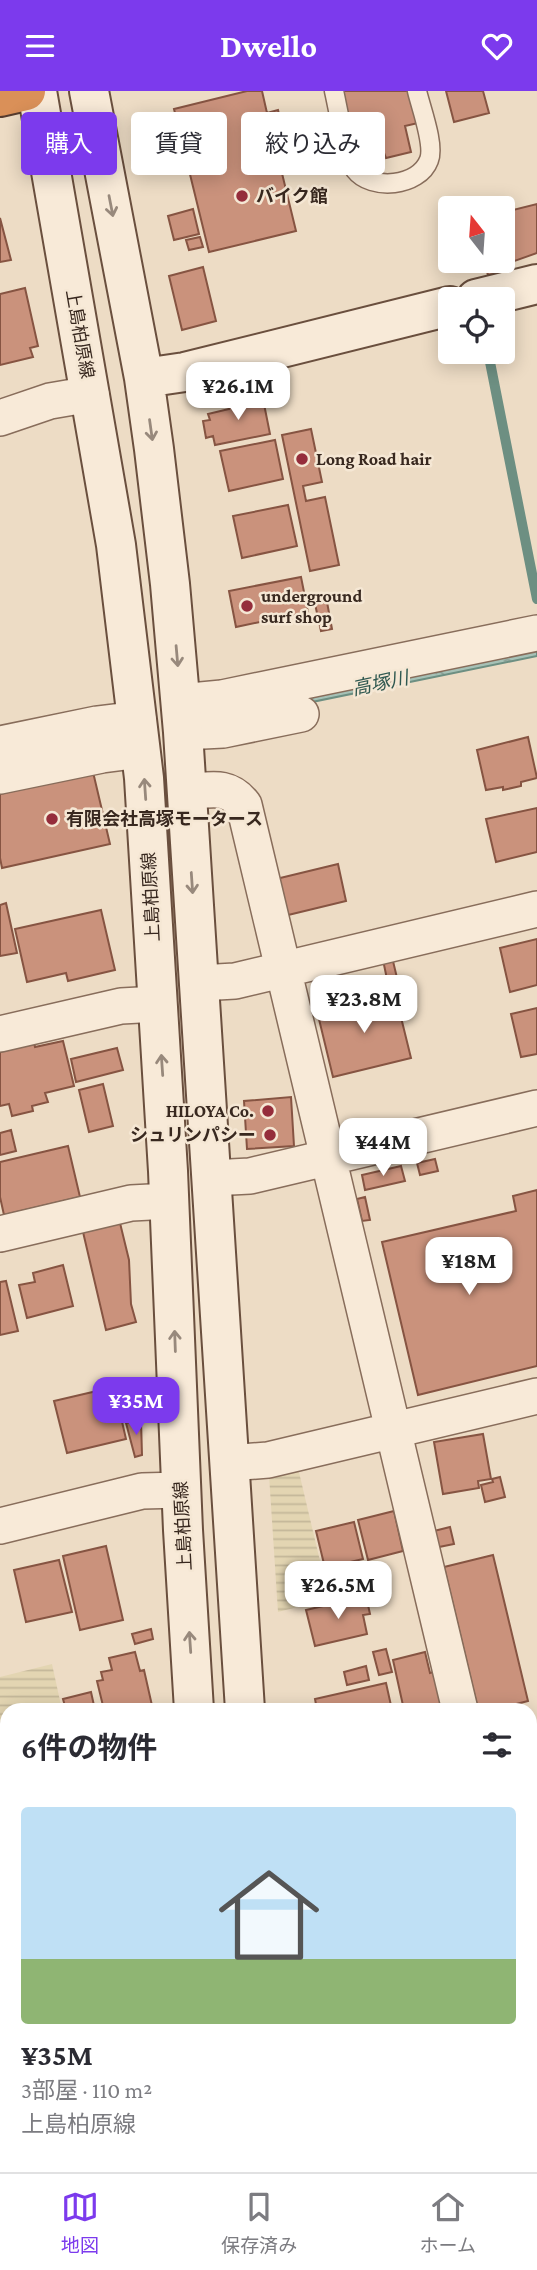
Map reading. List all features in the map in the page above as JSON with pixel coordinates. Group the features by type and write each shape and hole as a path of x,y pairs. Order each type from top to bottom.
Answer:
{"highway":[{"path":"0,97 26,91"}],"street":[{"name":"上島柏原線","path":"37,91 116,545 140,734 170,1201 181,1490 194,1703"},
{"path":"89,91 144,378 167,557 182,717 245,1703"},
{"path":"515,289 537,284"},
{"path":"144,378 184,372 438,309"},
{"path":"0,418 50,401 91,394"},
{"path":"182,717 222,698 537,633"},
{"path":"182,717 223,730 301,714"},
{"path":"0,744 97,724 140,734"},
{"path":"0,776 102,755 140,734"},
{"path":"186,792 226,790 237,796 244,805 458,1703"},
{"path":"199,983 235,981 537,909"},
{"path":"0,1034 121,1006 158,1004"},
{"path":"211,1178 250,1176 537,1108"},
{"path":"0,1234 131,1203 170,1201"},
{"path":"229,1462 268,1460 537,1397"},
{"path":"0,1526 142,1492 181,1490"}],"lane":[{"path":"334,91 352,167 361,177 372,183 386,184 413,177 423,170 429,160 431,148 417,91"}],"shaded area":[{"path":"298,1468 329,1599 278,1612 269,1475"},
{"path":"52,1664 60,1703 0,1703 0,1677"}],"water":[{"name":"高塚川","path":"537,646 537,656 224,720 223,710"}],"building":[{"name":"バイク館","path":"247,91 262,91 267,112 241,112 241,175 282,175 296,231 209,252 190,175 227,175 227,112 175,112 174,109"},
{"path":"339,91 410,91 418,123 405,126 411,152 386,158 385,112 344,112"},
{"path":"446,91 483,91 489,113 454,122"},
{"path":"537,204 537,253 515,261 515,210"},
{"path":"193,209 199,234 174,240 168,216"},
{"path":"0,218 11,260 0,262"},
{"path":"200,237 203,247 189,250 186,240"},
{"path":"203,267 216,321 182,330 169,276"},
{"path":"25,288 38,346 30,348 33,357 0,365 0,294"},
{"path":"243,396 245,403 263,399 270,434 215,445 213,436 206,438 203,421 210,420 208,414 229,409 227,399"},
{"path":"311,429 322,482 303,486 306,501 325,497 339,565 310,571 282,435"},
{"path":"275,440 283,479 229,491 220,451"},
{"path":"288,505 297,546 242,558 233,516"},
{"path":"301,577 308,612 236,627 229,591"},
{"path":"327,602 332,629 321,631 315,604"},
{"path":"528,737 537,778 521,782 521,786 486,790 477,750"},
{"name":"有限会社高塚モータース","path":"93,772 110,844 2,868 0,794"},
{"path":"537,808 537,852 496,862 486,819"},
{"path":"338,864 346,901 284,916 276,879"},
{"path":"6,903 17,953 0,956 0,905"},
{"path":"101,910 115,970 68,981 66,973 27,982 15,929"},
{"path":"537,939 537,985 510,992 500,948"},
{"path":"392,957 398,982 388,984 383,960"},
{"path":"372,990 374,1002 396,997 411,1058 333,1077 318,1015 355,1006 353,994"},
{"path":"537,1008 537,1054 521,1057 511,1014"},
{"path":"63,1041 74,1086 45,1093 48,1102 32,1106 33,1111 12,1116 9,1104 0,1106 0,1052 34,1043 35,1047"},
{"path":"117,1048 123,1070 76,1082 71,1059"},
{"path":"103,1084 113,1126 89,1132 79,1090"},
{"path":"291,1097 294,1146 247,1149 244,1101"},
{"path":"11,1130 16,1151 0,1155 0,1133"},
{"path":"68,1146 80,1197 4,1215 0,1197 0,1162"},
{"path":"435,1159 438,1171 420,1175 417,1163"},
{"path":"401,1166 405,1181 365,1190 362,1175"},
{"path":"537,1190 537,1366 418,1395 382,1242 516,1211 513,1196"},
{"path":"365,1197 370,1220 362,1221 357,1199"},
{"path":"120,1223 129,1260 131,1304 136,1322 106,1330 83,1232"},
{"path":"63,1265 73,1306 27,1318 19,1285 35,1282 33,1273"},
{"path":"6,1281 18,1331 0,1335 0,1282"},
{"path":"114,1387 126,1439 67,1453 54,1401"},
{"path":"141,1420 142,1455 135,1457 126,1423"},
{"path":"483,1434 491,1479 478,1481 479,1488 443,1494 434,1442"},
{"path":"500,1477 505,1497 485,1502 481,1485"},
{"path":"394,1511 403,1551 368,1560 358,1520"},
{"path":"354,1522 363,1559 325,1568 316,1531"},
{"path":"450,1527 454,1544 434,1548 430,1532"},
{"path":"106,1546 123,1620 80,1630 63,1556"},
{"path":"493,1555 528,1701 476,1703 444,1567"},
{"path":"59,1560 72,1612 26,1622 14,1570"},
{"path":"366,1596 370,1614 363,1615 367,1634 315,1646 306,1610"},
{"path":"151,1629 153,1639 135,1644 132,1634"},
{"path":"386,1649 392,1672 379,1675 373,1652"},
{"path":"135,1652 140,1671 144,1670 151,1703 102,1703 97,1681 103,1680 101,1672 112,1670 109,1658"},
{"path":"425,1652 430,1673 440,1670 447,1703 402,1703 393,1660"},
{"path":"366,1666 369,1680 347,1685 344,1672"},
{"path":"386,1683 390,1703 316,1703 315,1699"},
{"path":"91,1692 93,1703 64,1703 63,1699"}],"waterway":[{"path":"490,364 537,599"}],"place":[{"name":"バイク館","path":"242,196"},
{"name":"Long Road hair","path":"302,459"},
{"name":"underground surf shop","path":"247,606"},
{"name":"有限会社高塚モータース","path":"52,819"},
{"name":"HILOYA Co.","path":"268,1111"},
{"name":"シュリンパシー","path":"270,1135"}]}
